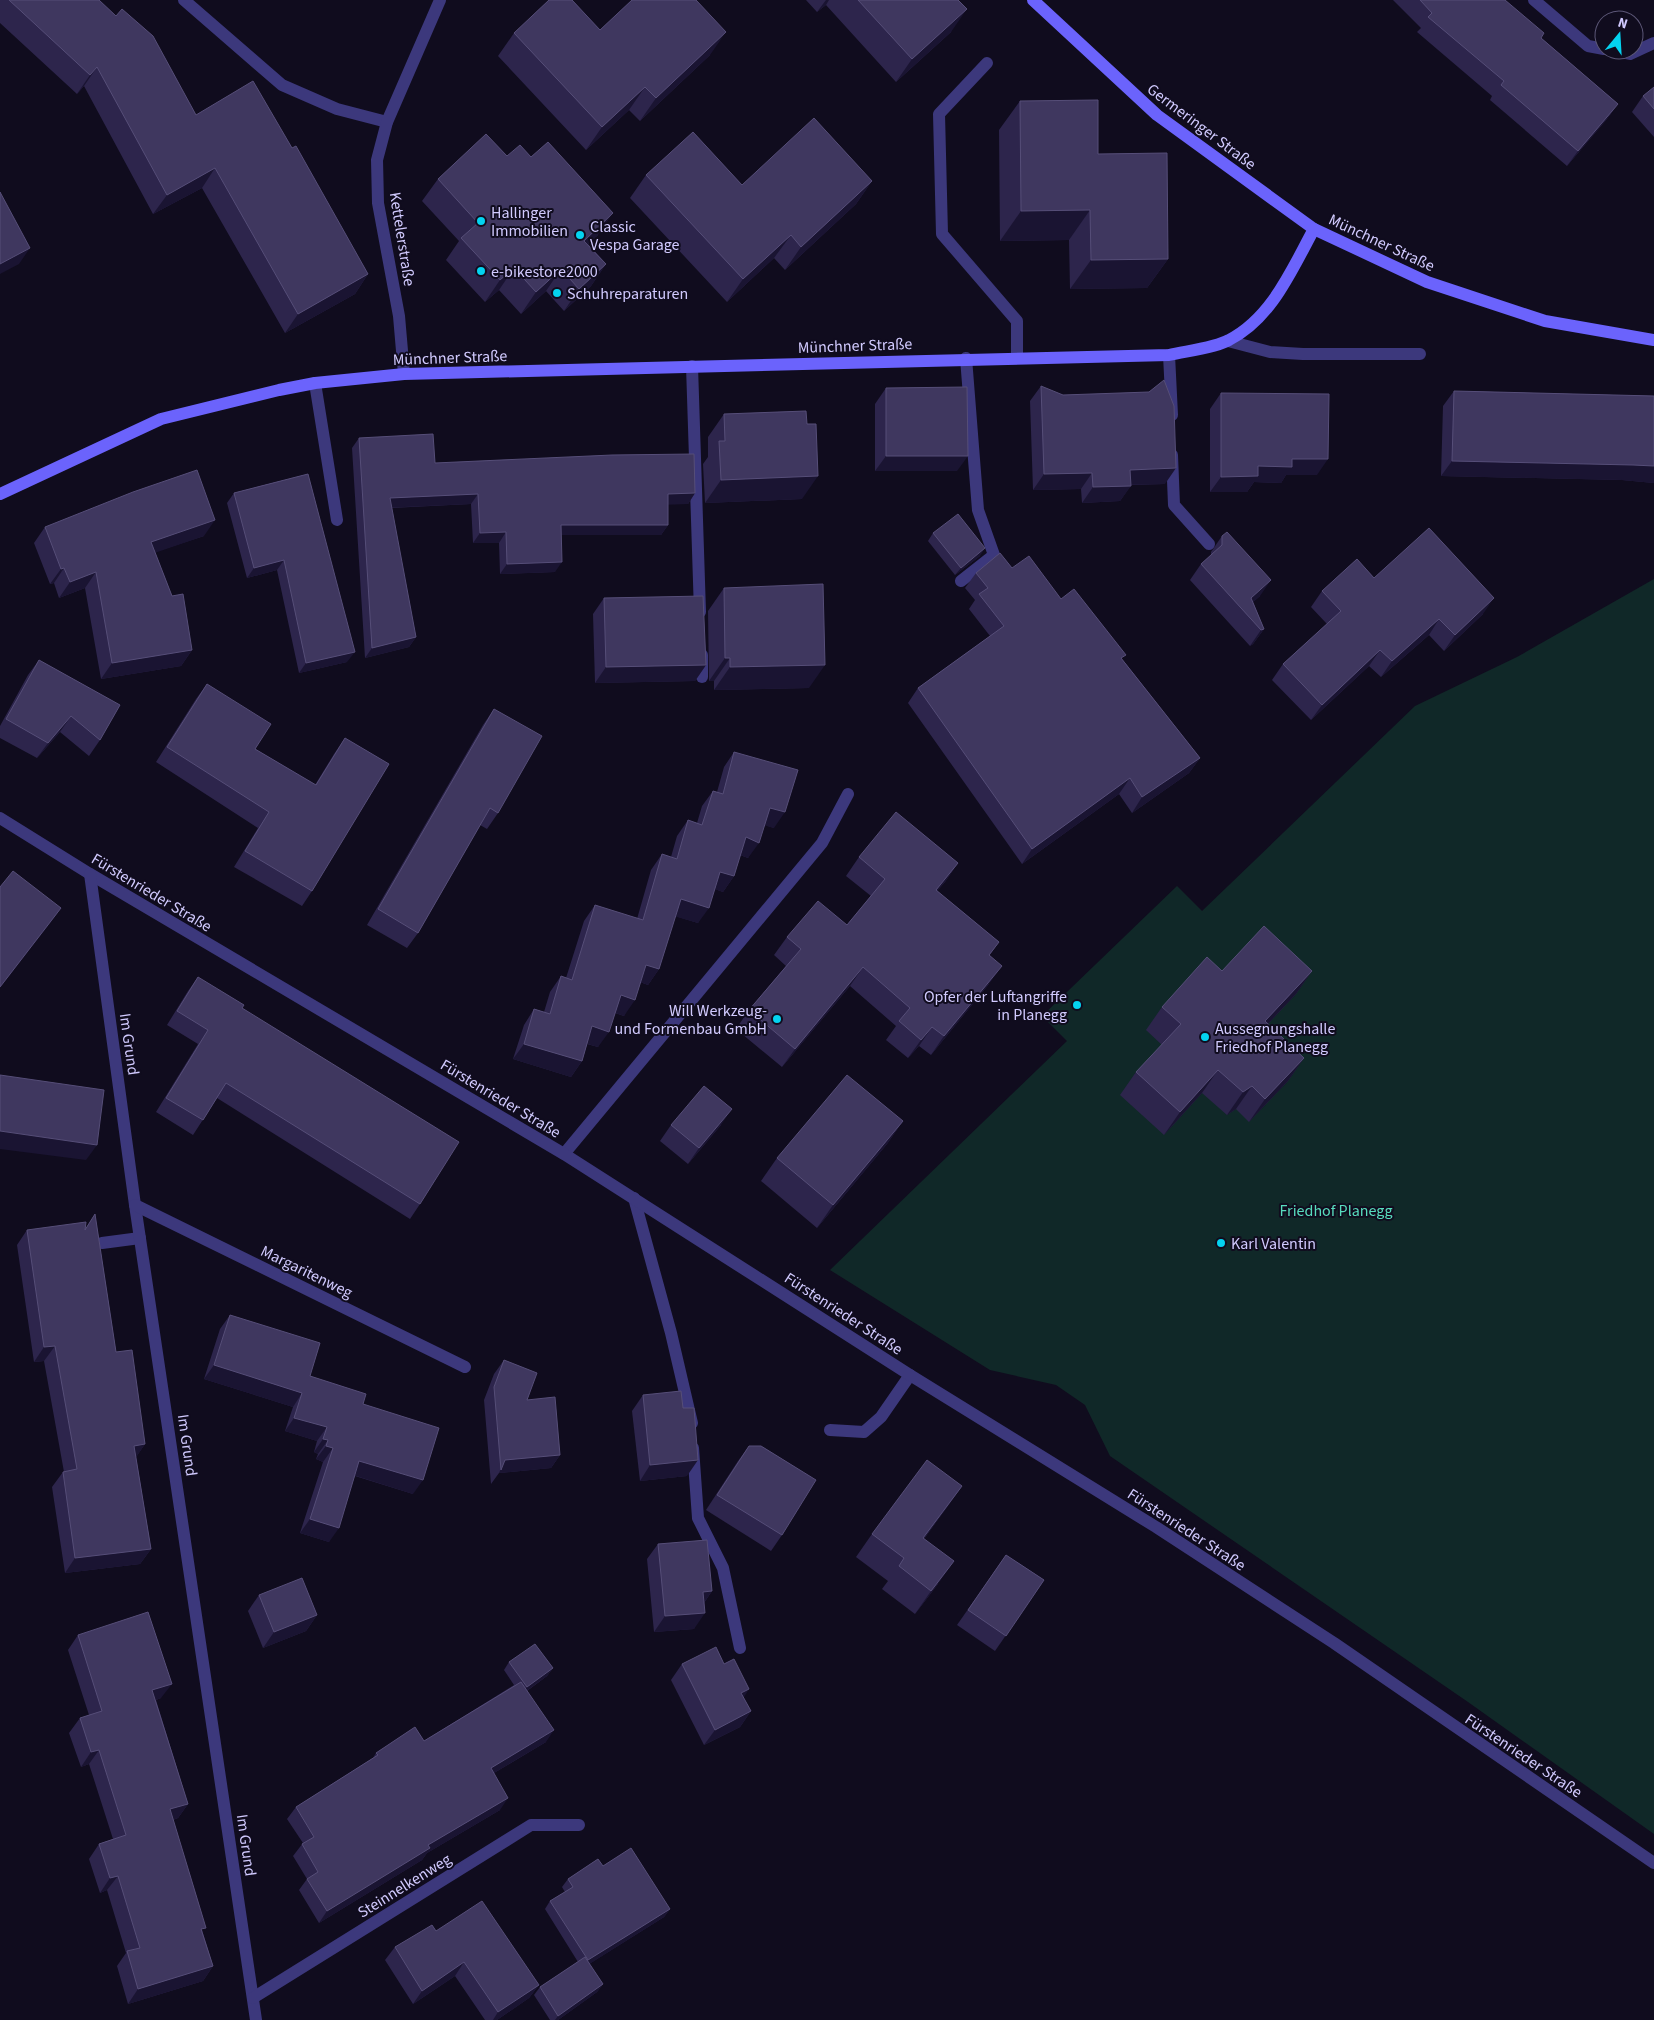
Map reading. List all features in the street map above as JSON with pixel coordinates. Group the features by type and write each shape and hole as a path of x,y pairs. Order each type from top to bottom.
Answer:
{"main road":[{"name":"Germeringer Straße","path":"1033,0 1156,115 1314,229"},
{"name":"Münchner Straße","path":"0,494 161,419 278,390 315,383 404,374 1170,354 1228,341 1252,324 1272,302 1314,229 1428,282 1545,321 1654,340"}],"street":[{"path":"184,0 282,85 337,109 386,122"},
{"name":"Kettelerstraße","path":"404,374 400,316 378,203 377,160 386,122 440,0"},
{"path":"1534,0 1588,46 1594,47"},
{"path":"987,63 939,114 942,234 1017,321 1017,357"},
{"path":"1228,341 1270,352 1303,354 1420,354"},
{"path":"1170,354 1174,505 1208,544"},
{"path":"961,581 994,555 978,510 966,358"},
{"path":"692,366 702,677"},
{"path":"315,383 337,520"},
{"path":"564,1154 822,843 848,794"},
{"name":"Fürstenrieder Straße","path":"0,818 90,874 564,1154 910,1375 1156,1527 1334,1643 1654,1863"},
{"name":"Im Grund","path":"90,874 135,1205 256,2020"},
{"path":"634,1198 691,1414 698,1518 723,1568 740,1648"},
{"name":"Margaritenweg","path":"135,1205 465,1367"},
{"path":"102,1244 140,1238"},
{"path":"830,1430 864,1432 881,1417 910,1375"},
{"name":"Steinnelkenweg","path":"253,1998 531,1824 579,1825"}],"green space":[{"name":"Friedhof Planegg","path":"1654,579 1654,1834 1468,1702 1110,1456 1085,1405 1056,1385 990,1370 830,1270 1067,1041 1042,1016 1177,886 1202,911 1415,706 1517,657"}],"building":[{"path":"9,0 99,0 116,16 122,9 153,36 196,115 253,81 292,148 296,146 368,274 298,314 215,168 167,195 97,67 90,75"},
{"path":"549,0 572,0 600,30 632,0 696,0 726,32 656,98 645,87 602,127 514,33"},
{"path":"858,0 958,0 967,9 912,59"},
{"path":"1420,0 1505,0 1544,33 1541,38 1618,104 1578,151 1501,85 1504,81 1428,17 1432,13"},
{"path":"1654,87 1654,109 1643,96"},
{"path":"1098,100 1098,154 1167,153 1168,259 1091,260 1090,210 1021,211 1020,101"},
{"path":"814,118 872,181 801,247 791,235 743,279 646,175 693,132 742,185"},
{"path":"486,134 507,156 520,145 531,157 548,142 613,213 584,241 606,264 579,289 561,269 536,292 514,268 500,280 461,238 478,223 438,179"},
{"path":"0,192 30,248 0,264"},
{"path":"1164,380 1174,406 1176,468 1130,470 1131,486 1093,487 1092,473 1044,474 1041,386 1063,395 1149,392"},
{"path":"967,387 968,456 886,456 886,388"},
{"path":"1454,391 1654,396 1654,466 1452,461"},
{"path":"1221,393 1329,394 1328,459 1292,459 1292,467 1258,466 1258,476 1221,477"},
{"path":"806,411 807,424 816,424 818,476 721,480 719,441 725,441 724,414"},
{"path":"433,434 435,463 612,455 694,454 695,493 668,494 668,525 561,525 562,562 507,564 506,532 480,533 478,494 390,498 416,637 372,648 359,438"},
{"path":"197,470 215,520 151,542 172,596 183,594 192,650 112,663 96,572 70,582 64,568 61,569 45,527 133,492"},
{"path":"308,474 355,652 306,663 284,560 254,568 234,493"},
{"path":"958,514 985,548 961,568 933,533"},
{"path":"1429,528 1494,598 1455,635 1439,619 1392,661 1380,650 1322,705 1283,664 1341,611 1322,591 1357,559 1374,578"},
{"path":"1227,532 1271,580 1251,598 1264,629 1261,630 1201,564 1222,545 1222,536"},
{"path":"1000,553 1012,568 1029,556 1061,599 1074,589 1126,655 1121,658 1200,758 1142,797 1130,778 1032,849 918,688 1004,626 979,594 988,588 976,573"},
{"path":"823,584 825,665 730,667 730,658 725,658 724,588"},
{"path":"703,596 706,665 606,667 604,598"},
{"path":"39,660 120,705 100,740 71,716 48,743 6,719"},
{"path":"207,684 271,724 255,749 316,785 345,738 389,764 312,891 245,851 269,812 167,747"},
{"path":"494,709 542,736 498,813 490,808 418,933 378,909"},
{"path":"734,752 798,770 785,812 770,808 759,843 746,837 734,876 720,872 709,908 681,899 659,969 646,965 635,1000 621,995 609,1032 592,1026 582,1061 524,1044 534,1009 550,1014 561,976 572,980 595,905 643,920 662,854 677,859 688,820 702,825 713,791 723,794"},
{"path":"896,812 958,863 936,890 999,942 989,955 1002,966 944,1036 932,1027 921,1040 899,1021 910,1008 863,967 795,1049 749,1010 801,949 787,937 818,901 847,925 885,879 859,857"},
{"path":"13,871 61,908 0,987 0,887"},
{"name":"Aussegnungshalle Friedhof Planegg","path":"1264,926 1312,971 1265,1021 1304,1058 1265,1099 1252,1086 1243,1092 1218,1070 1180,1112 1136,1072 1181,1024 1162,1007 1207,957 1222,971"},
{"path":"198,977 244,1005 242,1008 459,1142 420,1204 226,1083 203,1120 166,1098 208,1030 177,1011"},
{"path":"0,1075 104,1090 97,1145 0,1131"},
{"path":"847,1075 903,1121 833,1205 777,1158"},
{"path":"704,1086 732,1109 699,1148 671,1125"},
{"path":"95,1214 116,1352 132,1350 145,1444 134,1446 151,1549 75,1558 63,1472 77,1469 55,1346 44,1347 27,1230 86,1222 85,1230"},
{"path":"230,1315 320,1343 310,1376 366,1394 363,1404 439,1428 423,1480 359,1461 339,1528 310,1519 333,1448 326,1446 328,1440 323,1439 327,1427 294,1418 302,1393 214,1365"},
{"path":"504,1360 537,1373 527,1400 555,1397 560,1455 505,1460 501,1470 494,1387"},
{"path":"681,1391 683,1408 694,1408 698,1460 650,1465 643,1395"},
{"path":"749,1446 761,1446 816,1480 782,1535 717,1495"},
{"path":"927,1460 962,1486 923,1538 954,1561 931,1591 899,1566 904,1558 872,1534"},
{"path":"707,1540 712,1591 703,1592 705,1613 665,1616 658,1544"},
{"path":"1006,1555 1044,1580 1006,1636 968,1610"},
{"path":"302,1578 317,1615 274,1632 259,1595"},
{"path":"148,1612 172,1684 152,1690 188,1804 170,1809 206,1928 201,1929 213,1966 138,1989 127,1951 140,1948 118,1876 110,1878 99,1844 126,1835 99,1750 91,1752 80,1718 102,1711 78,1635"},
{"path":"535,1644 553,1668 527,1687 509,1662"},
{"path":"716,1647 724,1664 734,1659 749,1689 741,1693 751,1711 715,1730 682,1664"},
{"path":"521,1682 554,1730 491,1768 508,1798 428,1845 430,1848 327,1911 307,1879 318,1872 302,1844 314,1837 296,1807 378,1755 376,1753 415,1727 424,1741"},
{"path":"631,1848 670,1909 588,1960 550,1901 573,1887 568,1879 598,1859 603,1866"},
{"path":"482,1901 539,1985 498,2012 464,1962 422,1991 395,1947 432,1925 436,1931"},
{"path":"585,1957 603,1984 558,2016 540,1987"}],"place":[{"name":"Hallinger Immobilien","path":"481,221"},
{"name":"Classic Vespa Garage","path":"580,235"},
{"name":"e-bikestore2000","path":"481,271"},
{"name":"Schuhreparaturen","path":"557,293"},
{"name":"Opfer der Luftangriffe in Planegg","path":"1077,1005"},
{"name":"Will Werkzeug- und Formenbau GmbH","path":"777,1019"},
{"name":"Aussegnungshalle Friedhof Planegg","path":"1205,1037"},
{"name":"Karl Valentin","path":"1221,1243"}]}
